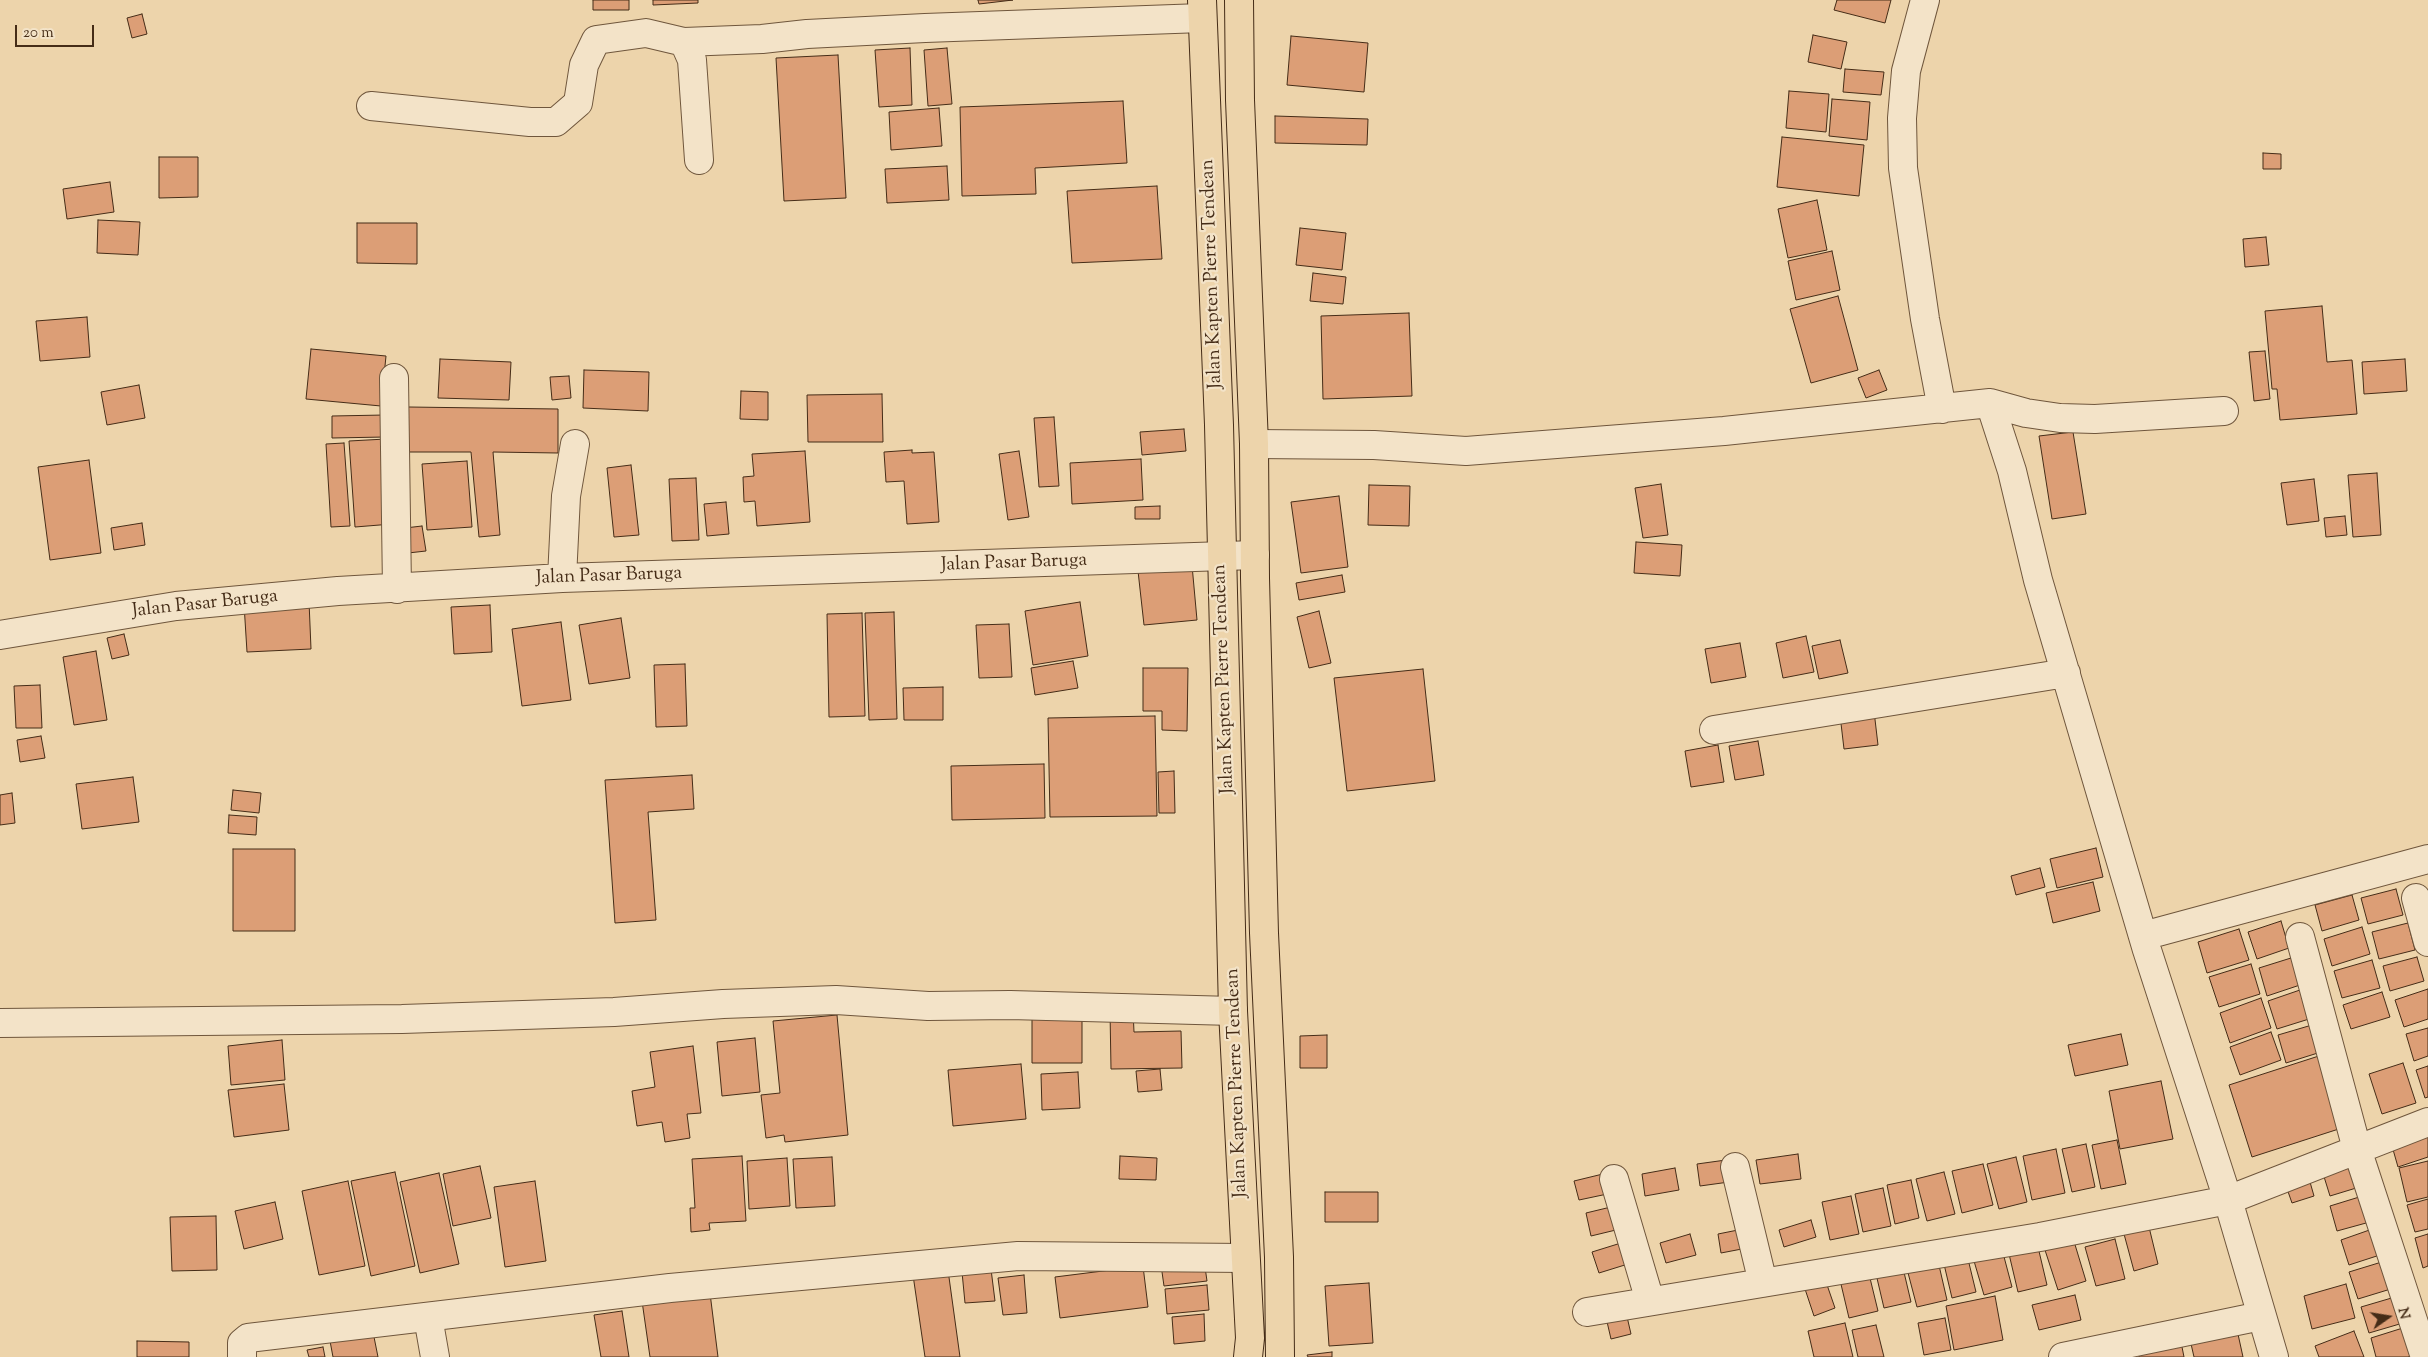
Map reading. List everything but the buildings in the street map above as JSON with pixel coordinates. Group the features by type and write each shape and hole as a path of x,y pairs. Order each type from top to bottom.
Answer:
{"highway":[{"name":"Jalan Kapten Pierre Tendean","path":"1239,0 1240,100 1254,444 1266,1002 1278,1257 1280,1357"},
{"name":"Jalan Kapten Pierre Tendean","path":"1202,9 1219,425 1233,1011 1250,1338 1248,1357"}],"street":[{"path":"1924,0 1906,71 1902,118 1903,168 1925,319 1942,409"},
{"path":"371,106 530,122 556,122 578,103 584,65 596,40 646,33 684,42 762,39 807,34 1202,9"},
{"path":"684,42 692,60 699,160"},
{"path":"394,378 397,589"},
{"path":"1254,444 1374,445 1466,450 1724,431 1990,403 2026,413 2060,418 2095,419 2224,411"},
{"path":"1990,403 2012,471 2038,580 2143,936 2228,1200 2274,1357"},
{"path":"562,578 566,496 575,444"},
{"name":"Jalan Pasar Baruga","path":"0,635 176,606 338,591 562,578 1255,555"},
{"path":"1714,730 2066,673"},
{"path":"2143,936 2428,859"},
{"path":"2416,898 2428,942"},
{"path":"2300,937 2357,1149 2425,1357"},
{"path":"0,1023 412,1018 614,1012 723,1004 836,1000 928,1006 1010,1005 1233,1011"},
{"path":"1587,1312 2040,1237 2228,1200 2428,1122"},
{"path":"1734,1167 1762,1283"},
{"path":"1614,1179 1650,1301"},
{"path":"242,1357 242,1343 248,1338 670,1288 1018,1256 1245,1258"},
{"path":"2062,1357 2261,1316"},
{"path":"428,1318 435,1357"}]}
